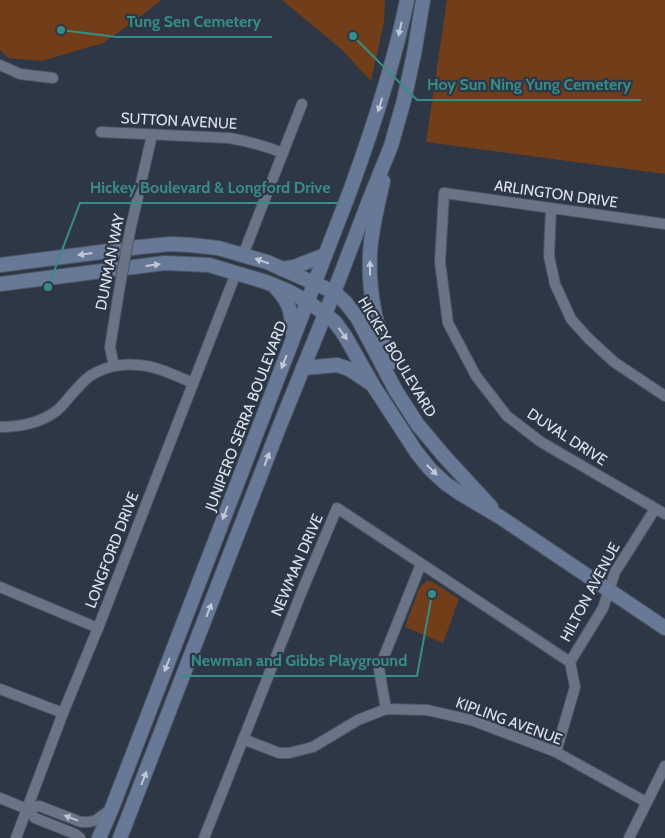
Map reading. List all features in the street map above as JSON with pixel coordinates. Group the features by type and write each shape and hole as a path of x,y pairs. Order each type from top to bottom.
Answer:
{"main road":[{"name":"JUNIPERO SERRA BOULEVARD","path":"99,838 350,191 375,120 407,0"},
{"path":"401,400 396,378 378,330 372,303 370,253 391,146 414,54 423,0"},
{"path":"120,838 391,146"},
{"name":"HICKEY BOULEVARD","path":"0,265 140,247 170,244 191,245 218,248 243,255 282,269 334,292 346,303 358,319 401,400 418,425 500,517"},
{"path":"282,269 294,267 325,256"},
{"name":"HICKEY BOULEVARD","path":"0,284 165,263 209,265 274,286 308,302 335,322 374,387 417,453 430,469 461,494 500,517 665,628"},
{"path":"274,286 285,298 289,306 294,337"},
{"path":"303,368 337,366 349,369 374,387"}],"street":[{"path":"0,64 20,74 53,78"},
{"path":"243,255 302,104"},
{"name":"SUTTON AVENUE","path":"101,132 229,138 246,140 283,153"},
{"name":"DUNMAN WAY","path":"114,366 110,347 120,285 152,135"},
{"name":"ARLINGTON DRIVE","path":"444,193 665,224"},
{"name":"DUVAL DRIVE","path":"444,193 440,262 448,323 476,376 507,416 542,442 665,514"},
{"path":"551,208 549,256 555,284 571,319 614,362 665,396"},
{"name":"LONGFORD DRIVE","path":"16,838 63,713 236,273"},
{"path":"0,427 16,427 38,421 56,411 89,377 101,370 114,366 127,364 154,368 193,383"},
{"name":"NEWMAN DRIVE","path":"204,838 337,508 570,662"},
{"name":"HILTON AVENUE","path":"556,752 575,687 570,662 602,608 615,572 655,509"},
{"path":"386,708 379,669 421,564"},
{"path":"0,587 98,628"},
{"path":"0,689 63,713"},
{"name":"KIPLING AVENUE","path":"243,739 280,753 289,753 313,747 358,720 386,708 427,710 471,720 556,752 646,802"},
{"path":"629,838 665,766"},
{"path":"0,798 28,808 39,806 81,822 96,820 112,808"},
{"path":"28,808 35,818 75,834 80,838"},
{"path":"126,824 128,838"}],"shaded area":[{"path":"0,0 161,0 103,43 42,61 8,58 0,50"},
{"path":"282,0 385,0 384,22 371,81 341,49"},
{"path":"447,0 665,0 665,174 426,142"},
{"path":"427,581 431,581 459,599 443,643 405,627 419,589"}],"place":[{"name":"Tung Sen Cemetery","path":"61,30"},
{"name":"Hoy Sun Ning Yung Cemetery","path":"353,36"},
{"name":"Hickey Boulevard & Longford Drive","path":"48,287"},
{"name":"Newman and Gibbs Playground","path":"432,594"}]}
